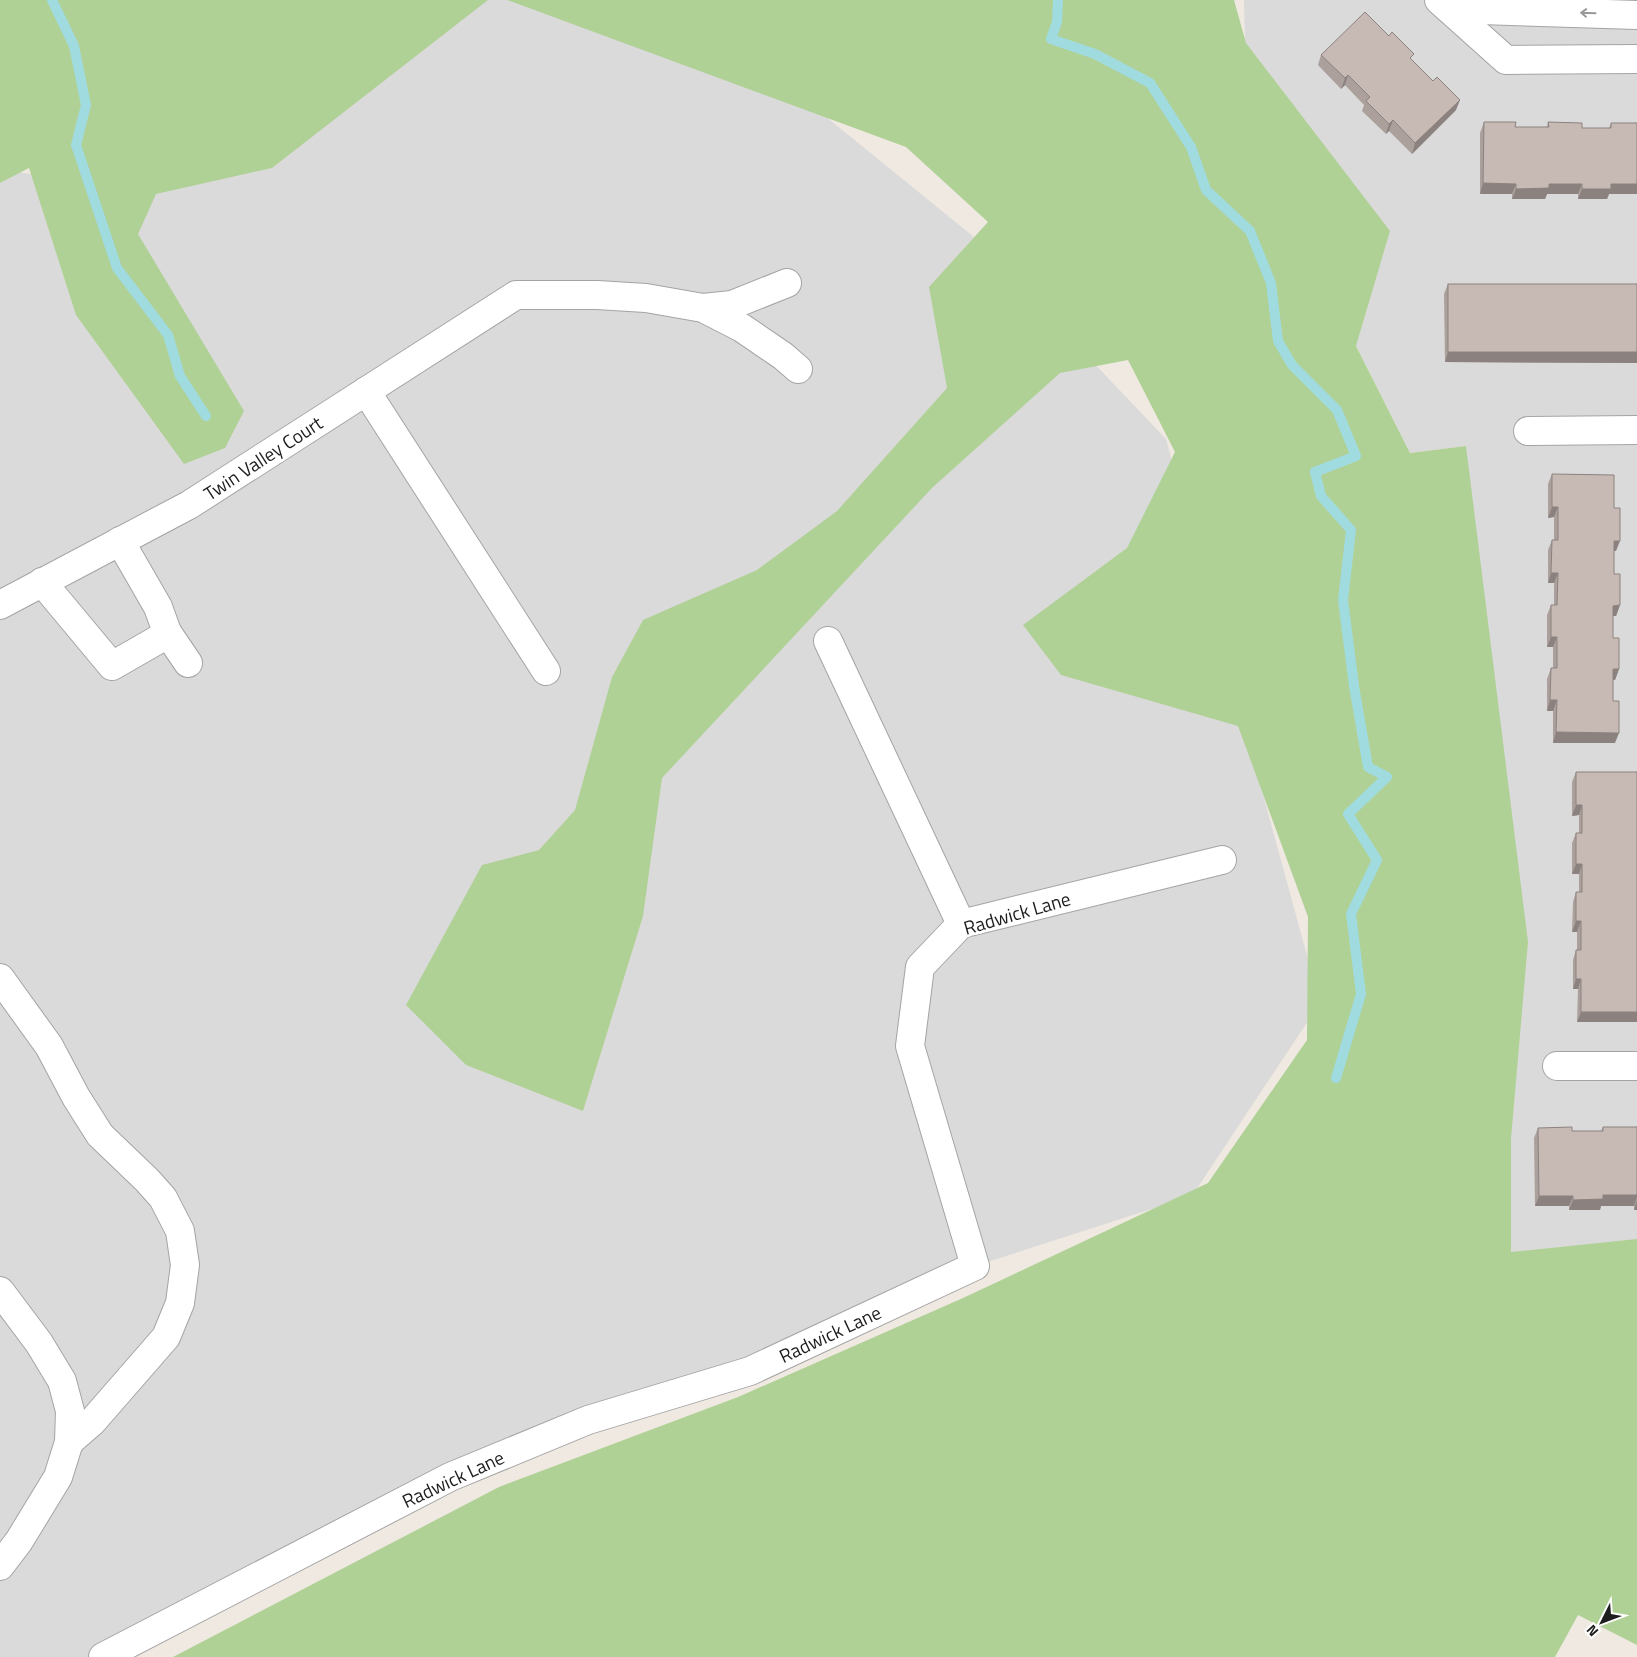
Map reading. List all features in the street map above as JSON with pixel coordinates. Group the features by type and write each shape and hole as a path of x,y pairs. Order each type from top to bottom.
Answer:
{"street":[{"path":"1444,5 1637,15"},
{"path":"1444,5 1506,60 1637,59"},
{"path":"704,308 732,305 787,283"},
{"name":"Twin Valley Court","path":"0,605 189,504 516,295 597,295 646,298 704,308"},
{"path":"704,308 742,328 783,356 798,369"},
{"path":"366,391 546,671"},
{"path":"1528,431 1637,430"},
{"path":"120,541 158,607 167,632 188,663"},
{"path":"42,582 112,666 159,639 167,632"},
{"path":"828,641 961,924"},
{"name":"Radwick Lane","path":"103,1657 450,1477 588,1420 750,1371 975,1266 910,1046 920,968 961,924 1222,860"},
{"path":"0,978 49,1046 76,1096 100,1134 164,1198 180,1231 185,1265 180,1303 166,1337 92,1422 69,1442"},
{"path":"1557,1066 1637,1066"},
{"path":"0,1291 39,1343 62,1381 70,1411 69,1442 58,1477 19,1541 0,1566"}],"shaded area":[{"path":"446,0 556,0 718,29 974,237 1166,439 1320,1003 1192,1196 975,1266 750,1371 588,1420 103,1657 0,1657 0,169 84,183"},
{"path":"1244,0 1637,0 1637,1264 1511,1252 1511,1139 1466,446 1410,453 1356,346 1245,43"}],"green space":[{"path":"0,0 488,0 272,168 156,194 138,234 244,411 225,448 184,464 76,315 29,168 0,183"},
{"path":"507,0 1234,0 1246,43 1390,231 1356,346 1410,453 1466,446 1528,942 1511,1139 1511,1252 1637,1239 1637,1645 1578,1615 1555,1657 173,1657 499,1487 738,1397 963,1298 1208,1183 1307,1040 1308,917 1238,726 1061,675 1023,625 1127,548 1175,452 1128,360 1060,373 932,488 662,778 643,916 583,1111 466,1065 406,1005 482,865 539,850 575,810 612,677 643,620 757,570 837,511 947,388 929,287 988,222 906,147"}],"building":[{"path":"1365,12 1389,36 1392,32 1414,54 1410,58 1433,81 1437,77 1460,100 1415,143 1393,120 1389,124 1366,101 1370,97 1348,75 1345,78 1321,55"},
{"path":"1484,122 1516,122 1515,127 1549,127 1548,122 1582,123 1582,128 1611,128 1611,123 1637,123 1637,184 1611,184 1611,189 1582,189 1582,184 1549,184 1549,188 1516,189 1516,184 1483,183"},
{"path":"1448,284 1637,284 1637,352 1448,352"},
{"path":"1552,474 1614,475 1614,508 1620,508 1620,541 1614,541 1614,574 1620,574 1620,605 1613,606 1613,638 1619,638 1619,669 1613,669 1613,701 1619,701 1619,733 1556,732 1557,700 1550,700 1551,668 1557,668 1557,637 1551,637 1551,605 1557,605 1558,573 1551,573 1552,540 1558,540 1558,507 1552,507"},
{"path":"1576,772 1637,772 1637,1012 1581,1012 1581,979 1576,979 1576,950 1581,950 1581,921 1576,921 1576,892 1582,892 1582,864 1576,864 1576,833 1582,833 1582,805 1576,805"},
{"path":"1572,1127 1572,1131 1603,1131 1603,1127 1637,1127 1637,1195 1603,1195 1603,1199 1573,1200 1573,1196 1539,1196 1538,1128"}],"waterway":[{"path":"52,0 74,46 86,105 76,145 117,268 168,335 180,376 206,416"},
{"path":"1058,0 1057,22 1051,39 1095,54 1150,83 1191,147 1206,190 1250,231 1271,283 1278,341 1292,365 1337,410 1356,456 1315,472 1321,496 1351,530 1343,600 1354,686 1368,767 1387,777 1348,814 1377,860 1351,914 1361,994 1336,1078"}]}
